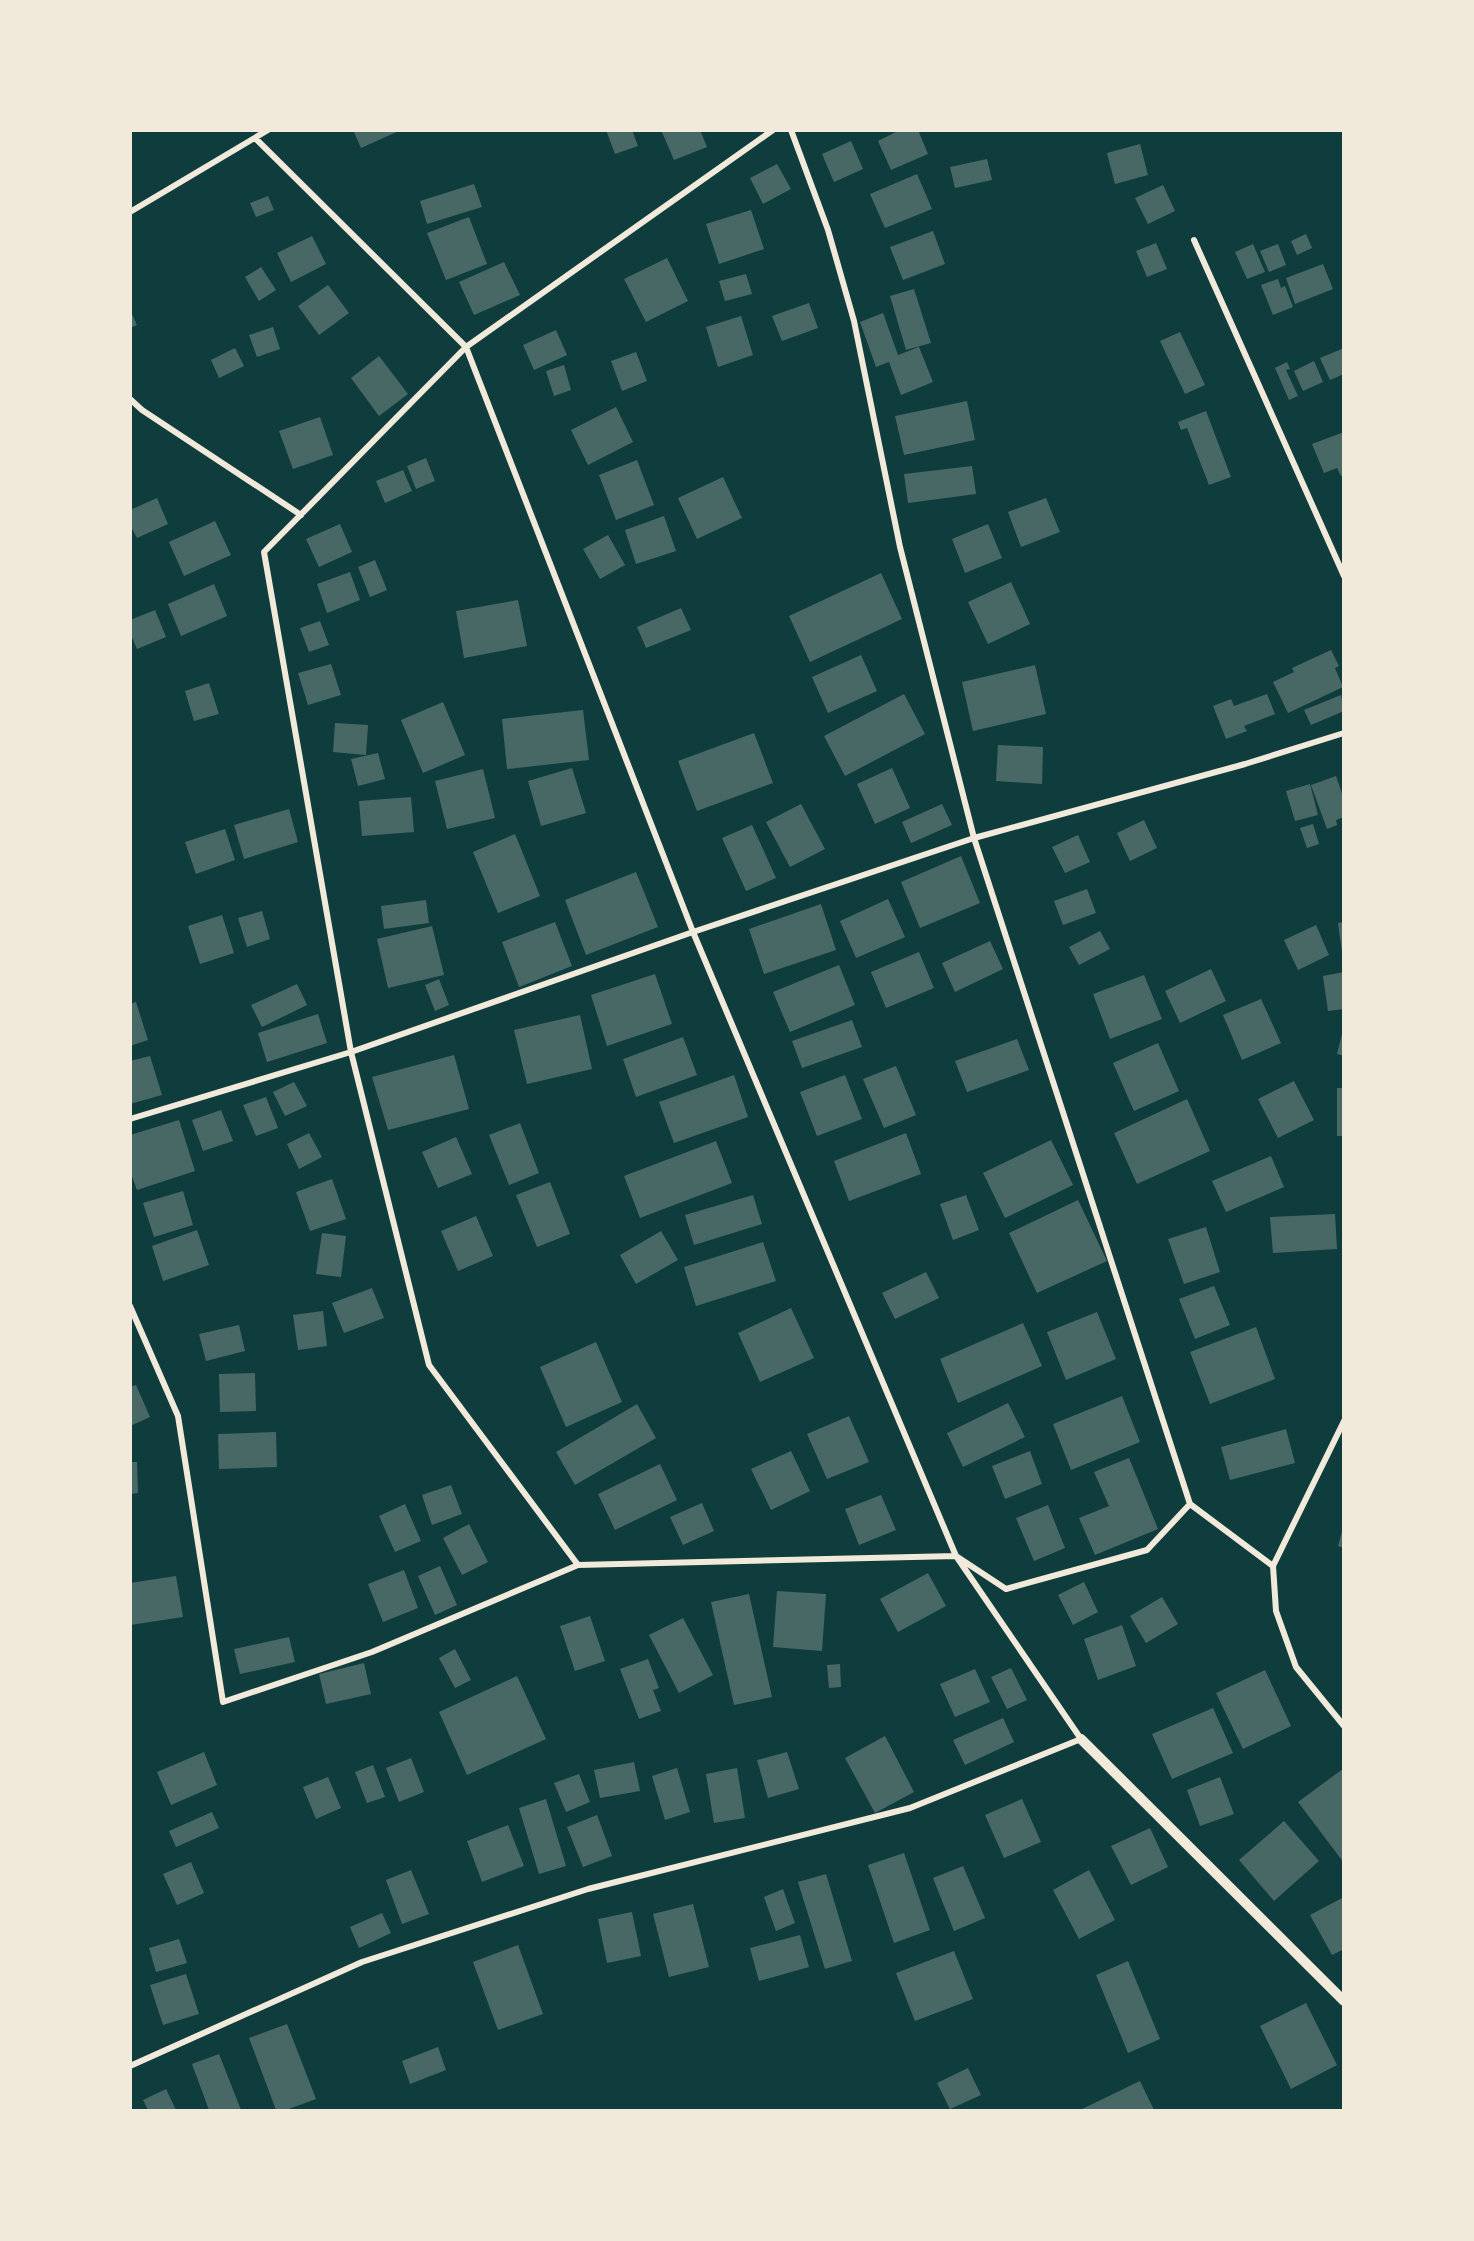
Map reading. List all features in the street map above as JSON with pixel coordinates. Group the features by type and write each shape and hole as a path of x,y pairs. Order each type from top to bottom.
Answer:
{"street":[{"path":"130,212 268,130"},
{"path":"578,1565 429,1365 351,1052 264,552 466,347 773,130"},
{"path":"791,130 828,230 854,321 900,547 974,838 1190,1504 1273,1566"},
{"path":"255,139 466,347 693,932 956,1556 1081,1739 1344,2001"},
{"path":"1194,240 1344,576"},
{"path":"130,399 301,515"},
{"path":"130,1119 351,1052 693,932 974,838 1245,764 1344,733"},
{"path":"130,1306 178,1416 223,1702 372,1652 578,1565 956,1556 1006,1589 1147,1550 1190,1504"},
{"path":"1344,1421 1273,1566 1276,1611 1296,1667 1344,1726"},
{"path":"130,2066 362,1962 588,1889 910,1808 1081,1739"}],"building":[{"path":"353,130 401,130 361,148"},
{"path":"606,130 632,130 638,146 615,154"},
{"path":"661,130 700,130 707,147 674,160"},
{"path":"900,130 918,130 928,154 891,170 878,141"},
{"path":"851,141 863,169 834,182 822,154"},
{"path":"1140,144 1148,175 1115,184 1107,153"},
{"path":"987,159 992,180 955,188 950,167"},
{"path":"777,164 791,189 763,204 750,178"},
{"path":"917,174 932,209 885,228 870,194"},
{"path":"474,184 482,207 427,224 420,201"},
{"path":"1163,185 1175,211 1148,224 1135,198"},
{"path":"268,196 274,210 256,217 250,203"},
{"path":"751,210 764,249 719,264 706,224"},
{"path":"469,217 487,264 446,280 427,233"},
{"path":"933,231 945,264 903,280 890,247"},
{"path":"1306,234 1312,248 1297,255 1291,241"},
{"path":"312,236 326,264 291,282 277,253"},
{"path":"1156,243 1167,269 1147,277 1136,251"},
{"path":"1253,244 1265,272 1247,279 1235,252"},
{"path":"1278,244 1286,265 1269,272 1260,251"},
{"path":"667,258 688,301 646,322 624,279"},
{"path":"504,262 520,295 474,315 459,282"},
{"path":"1323,264 1333,289 1295,304 1286,278"},
{"path":"261,267 276,290 259,301 245,277"},
{"path":"746,274 752,294 725,301 719,281"},
{"path":"1278,279 1281,288 1285,286 1293,307 1273,315 1261,285"},
{"path":"328,285 349,313 319,335 298,306"},
{"path":"914,289 931,343 906,350 890,296"},
{"path":"809,303 818,328 782,341 772,316"},
{"path":"130,310 137,325 130,328"},
{"path":"883,313 898,355 919,347 933,382 901,395 889,362 876,367 860,322"},
{"path":"741,316 753,355 718,367 706,327"},
{"path":"273,327 280,349 257,357 249,335"},
{"path":"556,330 567,355 534,370 523,345"},
{"path":"1180,332 1205,385 1185,394 1160,341"},
{"path":"235,348 244,366 219,378 211,360"},
{"path":"1344,348 1344,374 1330,380 1320,358"},
{"path":"636,352 647,381 622,391 611,361"},
{"path":"379,356 408,394 379,416 351,378"},
{"path":"1314,361 1323,382 1303,391 1294,371"},
{"path":"1287,362 1290,369 1286,370 1298,396 1289,400 1275,368"},
{"path":"564,365 571,390 554,396 546,371"},
{"path":"967,401 975,440 904,455 895,416"},
{"path":"616,407 633,442 588,465 571,430"},
{"path":"1206,411 1231,477 1209,485 1187,428 1181,430 1178,422"},
{"path":"320,417 333,455 293,469 279,431"},
{"path":"1344,432 1344,475 1341,476 1337,468 1324,473 1312,444"},
{"path":"426,458 435,481 416,489 407,466"},
{"path":"637,460 654,505 616,520 599,475"},
{"path":"972,466 976,494 908,503 904,474"},
{"path":"403,470 412,491 385,503 376,481"},
{"path":"723,477 742,518 697,539 678,498"},
{"path":"157,498 168,524 137,538 130,525 130,510"},
{"path":"1046,498 1060,532 1021,547 1008,512"},
{"path":"664,516 676,551 636,564 625,530"},
{"path":"215,521 231,555 184,576 169,542"},
{"path":"340,524 352,552 319,567 306,539"},
{"path":"988,524 1002,558 965,573 952,539"},
{"path":"608,535 625,565 600,579 583,549"},
{"path":"375,560 387,590 370,597 358,567"},
{"path":"350,572 360,600 327,613 317,584"},
{"path":"881,573 902,619 810,662 789,616"},
{"path":"1011,582 1030,624 988,644 968,602"},
{"path":"214,584 227,616 181,636 168,604"},
{"path":"518,600 527,646 464,658 456,611"},
{"path":"681,608 691,630 646,648 637,627"},
{"path":"155,610 166,637 137,649 130,633 130,620"},
{"path":"320,621 329,645 309,652 300,628"},
{"path":"1331,650 1339,666 1335,668 1343,687 1288,713 1273,682 1294,672 1292,668"},
{"path":"861,655 877,691 828,713 812,677"},
{"path":"331,664 341,695 308,705 298,673"},
{"path":"1035,665 1046,714 973,731 962,682"},
{"path":"209,683 219,714 194,721 185,691"},
{"path":"904,694 925,734 845,776 824,736"},
{"path":"1267,694 1275,714 1244,726 1247,731 1226,739 1213,706 1231,699 1234,706"},
{"path":"1341,695 1344,711 1311,725 1304,710"},
{"path":"443,702 465,755 423,773 401,720"},
{"path":"583,710 589,760 507,769 502,719"},
{"path":"335,723 368,725 366,755 333,752"},
{"path":"754,733 773,783 697,811 678,761"},
{"path":"998,745 1043,747 1042,784 996,781"},
{"path":"378,753 385,779 358,786 351,759"},
{"path":"572,768 586,813 541,826 528,781"},
{"path":"892,768 910,808 875,824 857,784"},
{"path":"483,769 495,818 447,829 435,781"},
{"path":"1336,776 1344,799 1344,817 1336,820 1337,825 1327,829 1311,785"},
{"path":"1310,784 1318,815 1295,821 1286,791"},
{"path":"411,797 414,832 362,836 359,801"},
{"path":"801,804 825,849 790,867 766,822"},
{"path":"942,804 952,825 911,843 902,822"},
{"path":"289,809 298,842 244,859 234,825"},
{"path":"1144,820 1157,848 1130,861 1117,833"},
{"path":"1313,824 1319,844 1307,848 1300,828"},
{"path":"752,825 776,878 746,891 722,838"},
{"path":"225,829 235,860 196,874 185,842"},
{"path":"515,834 540,896 498,913 473,852"},
{"path":"1078,835 1090,862 1065,873 1052,847"},
{"path":"961,856 980,903 920,928 901,882"},
{"path":"636,872 658,927 586,955 565,900"},
{"path":"1087,889 1096,913 1063,925 1054,901"},
{"path":"888,899 905,937 856,958 840,921"},
{"path":"426,900 429,923 384,929 381,906"},
{"path":"821,904 836,950 764,974 749,929"},
{"path":"262,911 270,939 247,947 238,918"},
{"path":"222,915 234,953 200,964 188,926"},
{"path":"555,922 572,966 519,987 502,942"},
{"path":"1344,922 1344,952 1342,952 1338,923"},
{"path":"1316,925 1329,955 1298,970 1284,940"},
{"path":"432,926 444,975 388,988 377,939"},
{"path":"1100,931 1110,949 1079,965 1069,947"},
{"path":"990,941 1003,969 955,992 942,963"},
{"path":"919,952 934,988 886,1008 871,972"},
{"path":"839,965 855,1005 790,1032 773,992"},
{"path":"1211,969 1226,1001 1180,1023 1165,991"},
{"path":"1344,972 1344,1009 1328,1011 1323,976"},
{"path":"655,974 672,1024 607,1046 591,995"},
{"path":"1144,975 1162,1019 1110,1039 1093,994"},
{"path":"439,979 449,1005 435,1011 425,985"},
{"path":"297,984 307,1005 262,1027 251,1005"},
{"path":"1261,999 1281,1043 1242,1060 1223,1015"},
{"path":"136,1002 148,1040 130,1046 130,1004"},
{"path":"318,1014 327,1043 267,1062 258,1033"},
{"path":"580,1015 592,1069 527,1084 514,1030"},
{"path":"852,1020 862,1047 802,1068 792,1041"},
{"path":"1344,1031 1344,1056 1337,1054"},
{"path":"683,1037 697,1075 636,1097 623,1059"},
{"path":"1017,1039 1029,1070 967,1092 955,1061"},
{"path":"1158,1043 1179,1091 1134,1111 1113,1063"},
{"path":"454,1055 469,1109 388,1130 372,1077"},
{"path":"150,1056 162,1095 130,1104 130,1061"},
{"path":"896,1066 916,1115 884,1128 863,1079"},
{"path":"734,1075 748,1117 674,1143 659,1102"},
{"path":"845,1075 862,1119 817,1136 800,1092"},
{"path":"1294,1081 1314,1120 1278,1138 1258,1099"},
{"path":"294,1082 307,1106 285,1116 273,1092"},
{"path":"1337,1088 1344,1088 1344,1136 1337,1136"},
{"path":"266,1097 278,1128 256,1136 243,1105"},
{"path":"1187,1099 1210,1151 1137,1184 1114,1133"},
{"path":"221,1110 233,1141 203,1151 192,1120"},
{"path":"179,1120 195,1171 137,1190 130,1171 130,1135"},
{"path":"520,1123 539,1173 509,1185 489,1135"},
{"path":"309,1133 322,1157 299,1169 287,1144"},
{"path":"906,1133 921,1174 849,1201 834,1161"},
{"path":"456,1137 472,1174 438,1188 422,1152"},
{"path":"1051,1140 1073,1185 1005,1218 983,1173"},
{"path":"716,1141 732,1183 640,1218 624,1176"},
{"path":"1271,1156 1284,1187 1226,1212 1212,1181"},
{"path":"332,1179 346,1219 310,1231 296,1192"},
{"path":"550,1182 570,1234 537,1247 516,1195"},
{"path":"183,1191 193,1225 154,1237 143,1203"},
{"path":"753,1195 762,1224 694,1245 685,1215"},
{"path":"966,1195 979,1230 953,1240 940,1204"},
{"path":"1078,1200 1107,1261 1037,1293 1009,1233"},
{"path":"1335,1214 1337,1249 1273,1253 1270,1217"},
{"path":"476,1216 493,1256 458,1271 441,1231"},
{"path":"1206,1227 1220,1272 1184,1284 1168,1239"},
{"path":"197,1230 209,1265 163,1281 152,1246"},
{"path":"661,1231 678,1260 636,1284 620,1255"},
{"path":"322,1233 346,1236 341,1277 316,1274"},
{"path":"763,1242 776,1281 696,1306 684,1267"},
{"path":"926,1272 939,1298 895,1319 882,1293"},
{"path":"1214,1286 1230,1325 1195,1339 1179,1299"},
{"path":"372,1288 384,1318 344,1333 332,1303"},
{"path":"791,1308 814,1358 760,1382 738,1333"},
{"path":"323,1311 327,1346 298,1350 293,1315"},
{"path":"1097,1312 1116,1359 1066,1380 1047,1332"},
{"path":"1023,1323 1042,1366 958,1403 940,1359"},
{"path":"239,1325 245,1351 206,1361 199,1334"},
{"path":"1256,1327 1275,1379 1210,1404 1190,1352"},
{"path":"596,1342 622,1402 566,1427 540,1367"},
{"path":"255,1373 256,1411 220,1412 219,1374"},
{"path":"136,1385 150,1417 130,1426 130,1387"},
{"path":"1122,1396 1140,1442 1071,1470 1053,1424"},
{"path":"1008,1403 1025,1437 963,1467 947,1433"},
{"path":"637,1404 656,1438 575,1485 556,1452"},
{"path":"849,1416 869,1462 827,1479 807,1434"},
{"path":"1286,1429 1295,1463 1230,1480 1221,1447"},
{"path":"276,1432 277,1467 219,1469 218,1434"},
{"path":"791,1451 810,1491 771,1510 751,1469"},
{"path":"1030,1451 1042,1484 1005,1499 992,1466"},
{"path":"1129,1458 1158,1529 1095,1555 1079,1518 1109,1506 1094,1472"},
{"path":"130,1462 137,1462 138,1493 130,1494"},
{"path":"660,1464 677,1500 615,1530 598,1494"},
{"path":"451,1485 462,1514 432,1525 422,1495"},
{"path":"881,1495 896,1530 859,1545 845,1509"},
{"path":"702,1503 714,1531 683,1545 670,1517"},
{"path":"405,1504 421,1541 395,1552 379,1516"},
{"path":"1048,1505 1065,1548 1034,1561 1016,1518"},
{"path":"469,1524 488,1562 462,1575 443,1538"},
{"path":"1344,1528 1344,1548 1338,1546"},
{"path":"440,1566 457,1605 435,1615 418,1576"},
{"path":"404,1570 418,1608 383,1622 368,1584"},
{"path":"928,1573 946,1606 898,1632 880,1599"},
{"path":"176,1576 183,1617 130,1625 130,1583"},
{"path":"1084,1582 1098,1612 1073,1625 1058,1595"},
{"path":"777,1591 826,1594 822,1651 773,1647"},
{"path":"749,1594 772,1697 734,1705 711,1602"},
{"path":"1162,1597 1178,1624 1146,1643 1130,1616"},
{"path":"590,1616 605,1661 575,1671 560,1626"},
{"path":"683,1618 713,1675 679,1693 649,1635"},
{"path":"1122,1625 1136,1666 1098,1680 1084,1639"},
{"path":"289,1637 295,1662 240,1674 234,1649"},
{"path":"455,1649 471,1680 455,1688 439,1658"},
{"path":"648,1659 659,1688 653,1690 661,1711 639,1719 620,1669"},
{"path":"364,1663 371,1694 326,1704 319,1674"},
{"path":"840,1664 841,1687 829,1688 827,1665"},
{"path":"1011,1668 1027,1700 1007,1709 991,1677"},
{"path":"975,1669 990,1702 955,1717 940,1684"},
{"path":"1265,1670 1291,1726 1243,1749 1216,1693"},
{"path":"517,1676 546,1739 467,1775 439,1712"},
{"path":"1213,1708 1233,1753 1172,1779 1152,1734"},
{"path":"1003,1718 1014,1742 965,1765 953,1740"},
{"path":"885,1736 914,1792 875,1813 845,1758"},
{"path":"204,1752 217,1785 171,1805 157,1772"},
{"path":"787,1752 799,1789 768,1798 757,1760"},
{"path":"411,1758 424,1792 399,1802 386,1768"},
{"path":"634,1762 640,1791 600,1798 594,1770"},
{"path":"373,1765 385,1797 367,1803 355,1772"},
{"path":"677,1768 690,1812 665,1820 652,1776"},
{"path":"737,1768 745,1818 714,1823 706,1774"},
{"path":"1344,1768 1344,1863 1298,1802"},
{"path":"579,1774 590,1802 566,1812 554,1783"},
{"path":"328,1777 341,1808 316,1819 303,1787"},
{"path":"1220,1777 1234,1814 1200,1826 1187,1790"},
{"path":"546,1799 566,1866 539,1874 519,1808"},
{"path":"1022,1799 1041,1842 1004,1858 985,1815"},
{"path":"212,1812 219,1828 176,1847 169,1831"},
{"path":"597,1815 612,1856 583,1867 567,1827"},
{"path":"1284,1821 1319,1861 1274,1901 1239,1860"},
{"path":"508,1825 524,1866 482,1882 467,1841"},
{"path":"1150,1828 1168,1867 1131,1885 1111,1846"},
{"path":"904,1853 930,1930 894,1943 868,1865"},
{"path":"191,1862 204,1893 177,1905 163,1874"},
{"path":"963,1866 985,1918 954,1931 933,1878"},
{"path":"411,1870 429,1914 402,1924 386,1880"},
{"path":"1089,1870 1115,1920 1079,1939 1053,1890"},
{"path":"826,1874 852,1961 825,1969 798,1882"},
{"path":"783,1889 795,1923 776,1931 764,1897"},
{"path":"1344,1897 1344,1949 1332,1955 1310,1915"},
{"path":"693,1904 709,1967 669,1977 653,1914"},
{"path":"632,1912 641,1956 607,1963 598,1919"},
{"path":"382,1913 391,1933 359,1948 350,1927"},
{"path":"800,1935 809,1967 759,1981 750,1948"},
{"path":"179,1939 187,1963 156,1972 149,1948"},
{"path":"518,1945 543,2014 498,2030 473,1962"},
{"path":"954,1951 973,1999 915,2021 896,1973"},
{"path":"1128,1961 1160,2039 1128,2053 1096,1975"},
{"path":"186,1974 199,2014 163,2025 150,1985"},
{"path":"1306,2003 1337,2065 1291,2089 1260,2026"},
{"path":"287,2024 316,2099 286,2110 276,2110 249,2038"},
{"path":"438,2047 446,2070 410,2084 402,2061"},
{"path":"219,2054 241,2110 209,2110 192,2064"},
{"path":"968,2068 981,2095 950,2109 937,2083"},
{"path":"1140,2081 1154,2110 1080,2110"},
{"path":"166,2089 176,2110 148,2110 143,2100"}]}
